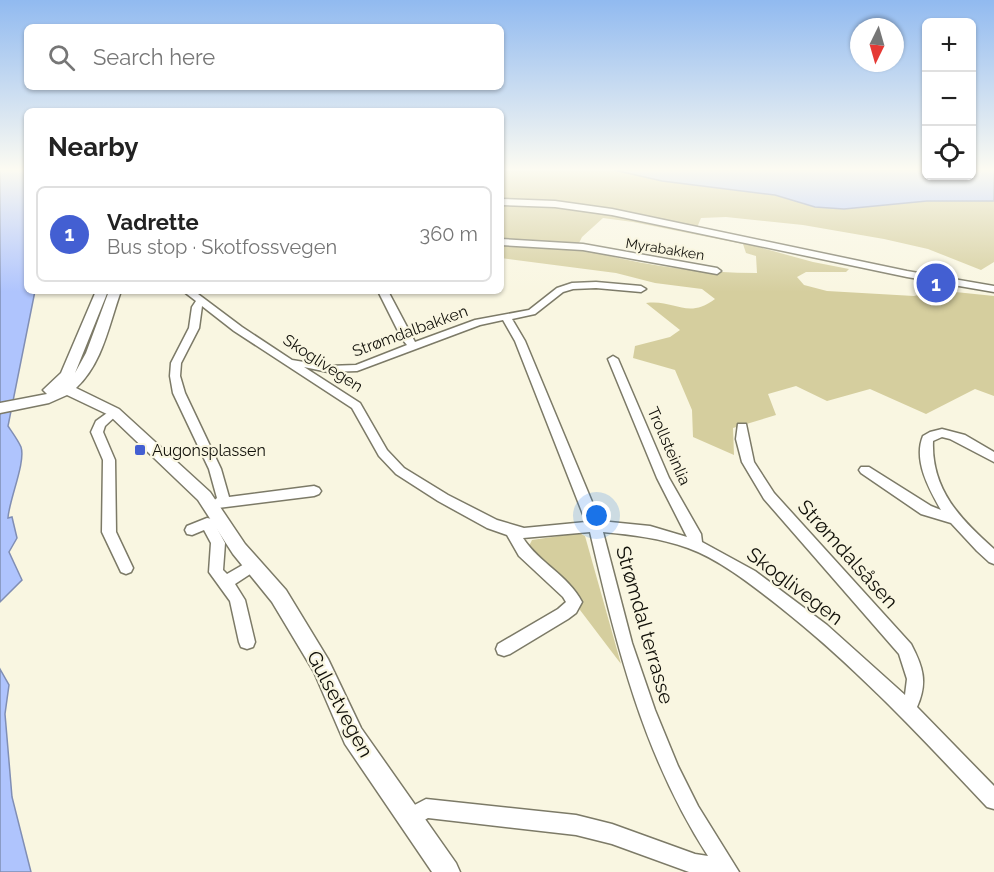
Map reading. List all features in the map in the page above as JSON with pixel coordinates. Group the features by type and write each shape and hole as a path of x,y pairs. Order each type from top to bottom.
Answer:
{"main road":[{"path":"603,211 907,274 994,289"},
{"path":"939,279 994,283"},
{"path":"62,388 101,294"},
{"path":"0,408 49,398 85,371 114,294"},
{"name":"Gulsetvegen","path":"62,388 92,399 114,412 189,481 218,503 232,541 279,596 321,666 353,736 447,872"}],"street":[{"name":"Myrabakken","path":"504,242 583,247 717,271"},
{"name":"Strømdalbakken","path":"288,363 328,369 347,369 377,362 478,322 537,309 556,293 572,286 597,285 640,290"},
{"name":"Skoglivegen","path":"191,294 288,363 356,406 383,453 400,471 443,498 492,524 513,532 595,526 650,531 695,545 750,575 798,610 906,708 994,800"},
{"path":"384,294 407,339 414,347"},
{"path":"200,302 194,328 176,363 175,376 179,393 215,469 218,503 314,491"},
{"name":"Strømdal terrasse","path":"506,317 520,341 595,526 624,643 646,710 671,772 692,813 727,869"},
{"name":"Trollsteinlia","path":"614,359 663,478 694,534 695,545"},
{"path":"114,412 100,424 97,432 109,460 109,532 126,568"},
{"name":"Strømdalsåsen","path":"742,427 744,451 748,462 769,496 906,649 912,662 916,681 911,701 906,708"},
{"path":"994,458 957,437 939,433 927,440 927,456 940,499 954,519 994,558"},
{"path":"865,470 926,510 954,519"},
{"path":"192,530 207,523 212,530 219,551 216,572 226,582 237,600 247,642"},
{"path":"504,650 563,614 571,608 573,602 567,591 518,544 513,532"},
{"path":"226,582 253,565"},
{"path":"410,818 426,808 558,822 612,834 694,864 727,869"}],"shaded area":[{"path":"504,211 994,211 994,262 981,270 928,249 803,225 726,217 701,218 696,230 813,262 849,269 846,272 806,272 797,277 804,285 827,291 914,296 936,290 994,296 994,396 975,389 926,414 870,389 827,401 796,386 768,394 776,415 733,428 734,455 693,437 692,410 675,370 633,358 635,346 670,337 680,330 646,303 696,308 715,299 702,289 655,283 616,273 504,258","holes":["603,218 743,244 746,253 756,256 757,273 666,267 621,259 577,247 582,237"]},
{"path":"579,533 585,536 621,664 580,610 577,595 542,562 529,546 532,540"}],"water":[{"path":"0,211 24,211 24,294 34,294 8,426 20,444 22,454 8,518 12,517 17,538 9,552 22,580 0,602"},
{"path":"0,669 9,685 5,714 12,797 31,872 0,872"}],"place":[{"name":"Vadrette","path":"936,283"},
{"name":"Augonsplassen","path":"140,450"}]}
